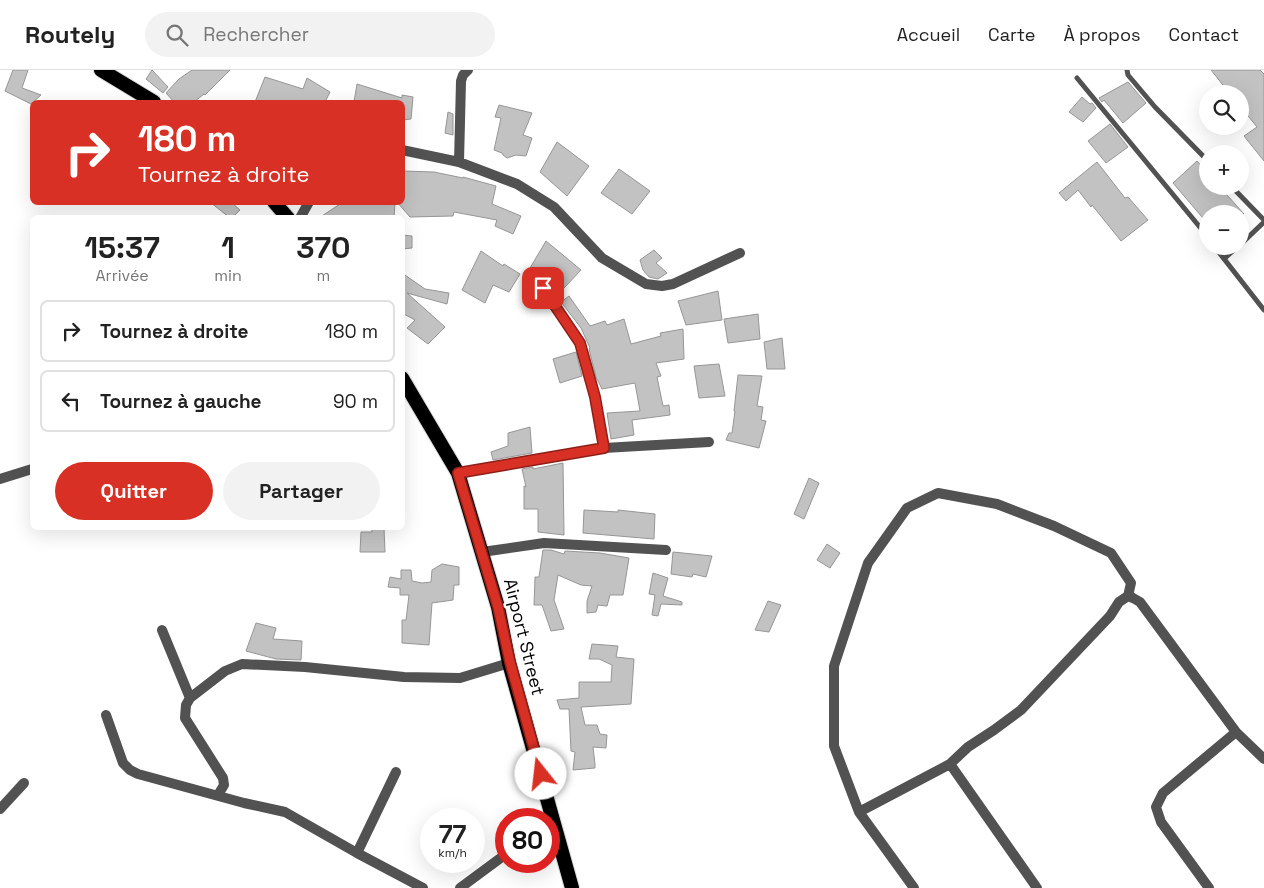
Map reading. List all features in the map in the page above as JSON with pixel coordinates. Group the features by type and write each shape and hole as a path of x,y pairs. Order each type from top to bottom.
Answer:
{"highway":[{"path":"101,70 151,100"},
{"path":"277,205 285,215"},
{"name":"Airport Street","path":"405,383 458,473 498,607 547,808"},
{"name":"Airport Street","path":"560,853 572,888"}],"street":[{"path":"460,162 461,81 463,75 468,70"},
{"path":"405,151 460,162 517,184 554,207 602,258 646,284 662,286 673,284 740,253"},
{"path":"533,274 580,343 595,397 604,448"},
{"path":"458,473 604,448 709,442"},
{"path":"0,479 30,470"},
{"path":"859,812 950,764 968,747 1021,710 1110,616 1120,602 1128,596 1131,582 1111,553 1054,526 997,504 938,494 907,508 868,563 834,666 834,746 859,812 914,888"},
{"path":"482,552 544,543 666,550"},
{"path":"1128,596 1140,602 1236,732 1264,759"},
{"path":"162,630 190,698"},
{"path":"218,795 224,784 223,778 185,718 186,706 190,698 225,671 242,664 305,667 404,677 460,678 510,662"},
{"path":"106,715 123,763 130,770 138,774 244,803 285,812 357,854 423,888"},
{"path":"1208,888 1161,822 1156,807 1163,793 1236,732"},
{"path":"950,764 1037,888"},
{"path":"357,854 396,772"},
{"path":"0,809 24,783"},
{"path":"460,888 495,862"}],"lane":[{"path":"1127,70 1128,75 1155,107 1199,152"},
{"path":"1077,78 1199,227"},
{"path":"1240,195 1264,221 1249,236"},
{"path":"1221,255 1264,310"},
{"path":"1224,259 1229,255"}],"building":[{"path":"13,70 28,70 22,88 41,95 35,100 30,100 30,104 5,91"},
{"path":"152,70 168,87 163,93 146,79"},
{"path":"192,70 230,70 205,95 196,100 172,100 166,93 179,79"},
{"path":"1211,70 1260,70 1264,74 1264,161 1244,136 1249,135 1249,133 1257,127 1249,117 1249,85 1223,85"},
{"path":"265,77 303,89 307,78 330,92 326,100 256,100"},
{"path":"1128,82 1146,103 1123,123 1104,100 1102,102 1099,98"},
{"path":"357,84 402,98 402,95 413,97 411,119 405,120 405,100 354,100"},
{"path":"1082,97 1096,108 1083,122 1069,112"},
{"path":"499,105 532,113 523,135 532,138 526,156 516,155 507,158 502,153 494,150 501,118 495,117"},
{"path":"448,112 453,114 453,135 445,133"},
{"path":"1110,124 1128,147 1106,163 1088,141"},
{"path":"557,142 589,166 567,196 540,172"},
{"path":"1197,161 1199,163 1199,195 1227,195 1236,205 1199,205 1199,213 1173,183"},
{"path":"1097,162 1125,198 1128,197 1148,220 1121,241 1078,190 1066,201 1059,193"},
{"path":"619,169 650,191 632,214 601,193"},
{"path":"405,171 434,172 463,177 496,186 492,204 521,216 513,234 495,226 497,220 454,212 453,216 410,217 400,205 405,205"},
{"path":"214,205 234,205 240,210 235,215 226,215"},
{"path":"338,205 395,205 394,215 324,215"},
{"path":"405,235 412,236 412,248 405,249"},
{"path":"546,241 581,270 564,288 549,275 545,279 536,268 530,268"},
{"path":"654,250 662,258 656,263 667,273 658,279 649,277 643,270 640,260"},
{"path":"481,251 503,266 504,264 520,274 509,292 493,285 485,303 462,290"},
{"path":"405,275 425,289 449,293 447,304 407,293 445,327 428,344 407,328 415,320 405,315"},
{"path":"718,291 722,320 686,325 678,301"},
{"path":"569,296 590,326 605,321 607,325 624,319 631,344 661,336 660,333 683,329 684,359 656,363 661,376 657,377 663,406 669,405 670,415 632,420 634,435 611,439 607,413 640,411 635,383 602,389 596,377 590,348 581,328 561,302"},
{"path":"758,314 760,339 728,343 724,319"},
{"path":"782,338 785,369 767,369 764,342"},
{"path":"576,352 582,376 560,383 553,359"},
{"path":"719,364 725,396 699,398 694,366"},
{"path":"738,375 762,376 757,406 763,407 761,420 766,421 759,448 726,440 729,433 732,433"},
{"path":"530,427 532,453 493,460 491,452 508,446 508,433"},
{"path":"563,463 564,535 538,532 538,509 524,509 524,486 526,487 522,469 533,467 533,469"},
{"path":"809,478 819,483 804,519 794,514"},
{"path":"584,510 618,512 618,510 655,514 654,539 583,533"},
{"path":"372,530 384,530 385,552 360,552 361,532 372,532"},
{"path":"827,544 840,553 830,568 817,560"},
{"path":"543,550 564,554 565,551 600,553 629,558 623,595 610,595 607,606 598,605 596,612 587,613 587,601 592,586 581,585 558,575 554,600 564,629 551,631 542,605 534,605 535,577 539,577"},
{"path":"673,552 712,556 706,577 693,574 692,577 671,574"},
{"path":"442,564 459,567 459,585 454,585 453,600 432,603 429,645 402,643 402,620 406,620 409,595 400,595 400,588 388,587 390,577 401,579 401,570 411,570 412,581 431,582 432,570"},
{"path":"653,573 668,578 663,596 682,602 682,605 661,604 658,616 652,615 655,595 649,594"},
{"path":"768,601 781,605 769,632 755,630"},
{"path":"256,623 276,628 273,639 302,641 301,660 276,659 246,651"},
{"path":"592,644 618,646 616,657 634,659 631,704 581,707 585,725 597,725 600,734 607,735 606,748 593,747 595,768 573,770 575,752 571,751 569,709 560,709 557,700 579,698 579,682 611,682 612,665 599,659 589,659"}],"route":[{"path":"541,774 510,662 498,607 458,473 604,448 595,397 580,343 543,288"}]}
